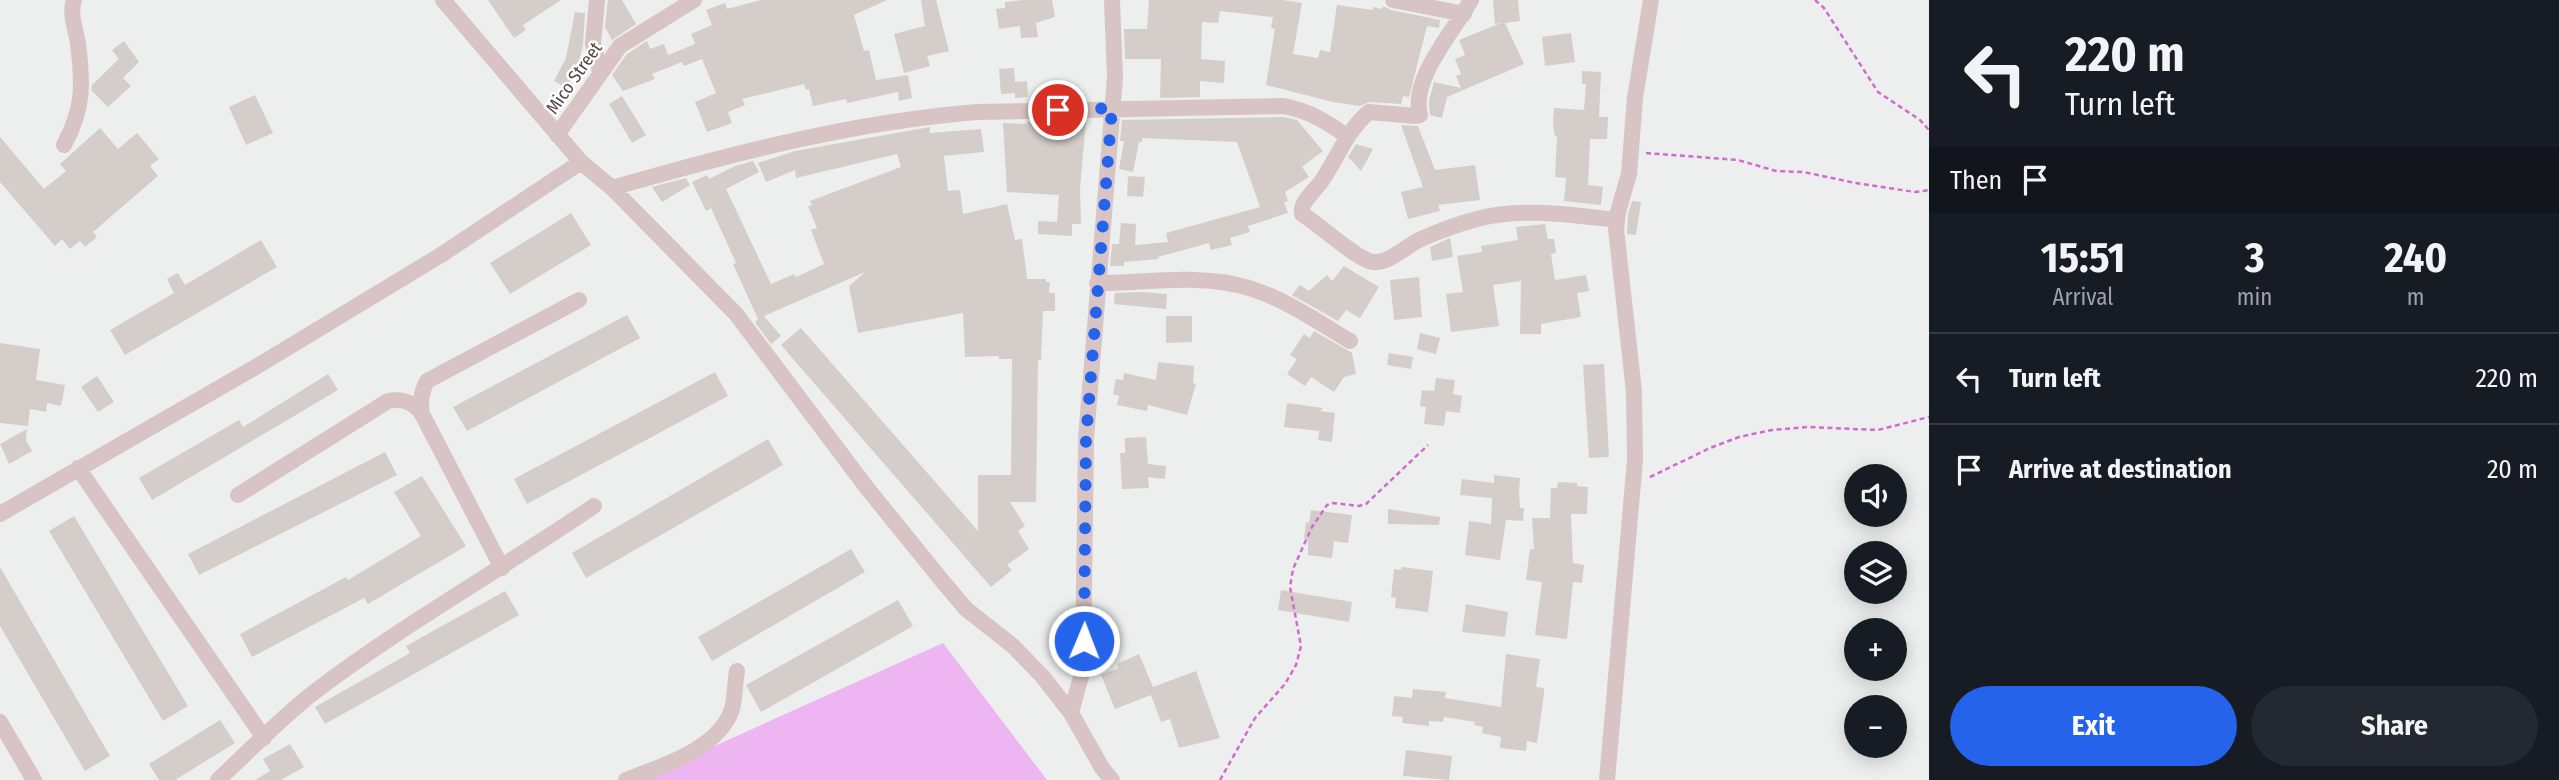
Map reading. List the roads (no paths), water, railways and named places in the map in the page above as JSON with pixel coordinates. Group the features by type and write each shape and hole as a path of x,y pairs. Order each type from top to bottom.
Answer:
{"street":[{"path":"64,145 75,124 82,100 78,42 72,16 74,0"},
{"path":"443,0 581,162 612,188 736,314 867,488 944,583 966,609 1013,646 1071,713 1112,780"},
{"path":"597,0 593,44 600,72"},
{"name":"Mico Street","path":"557,135 620,46 694,0"},
{"path":"1071,713 1083,669 1086,439 1115,77 1112,0"},
{"path":"1393,0 1468,7 1429,68 1418,102 1419,116 1368,112 1358,121 1300,212 1361,258 1373,262 1381,261 1418,240 1447,229 1504,213 1617,220"},
{"path":"1606,780 1633,486 1634,392 1619,264 1617,220 1632,151 1635,98 1651,0"},
{"path":"612,188 762,147 934,115 1112,108 1284,106 1305,110 1348,136"},
{"path":"0,514 254,368 441,255 581,162"},
{"path":"1097,284 1190,281 1247,287 1277,299 1350,341"},
{"path":"502,568 422,414 422,391 427,381 579,299"},
{"path":"238,495 388,401 396,399 411,403 422,414"},
{"path":"78,468 264,738"},
{"path":"218,780 311,694 394,636 594,506"},
{"path":"626,780 662,765 716,735 731,712 737,671"},
{"path":"0,722 34,780"}]}
